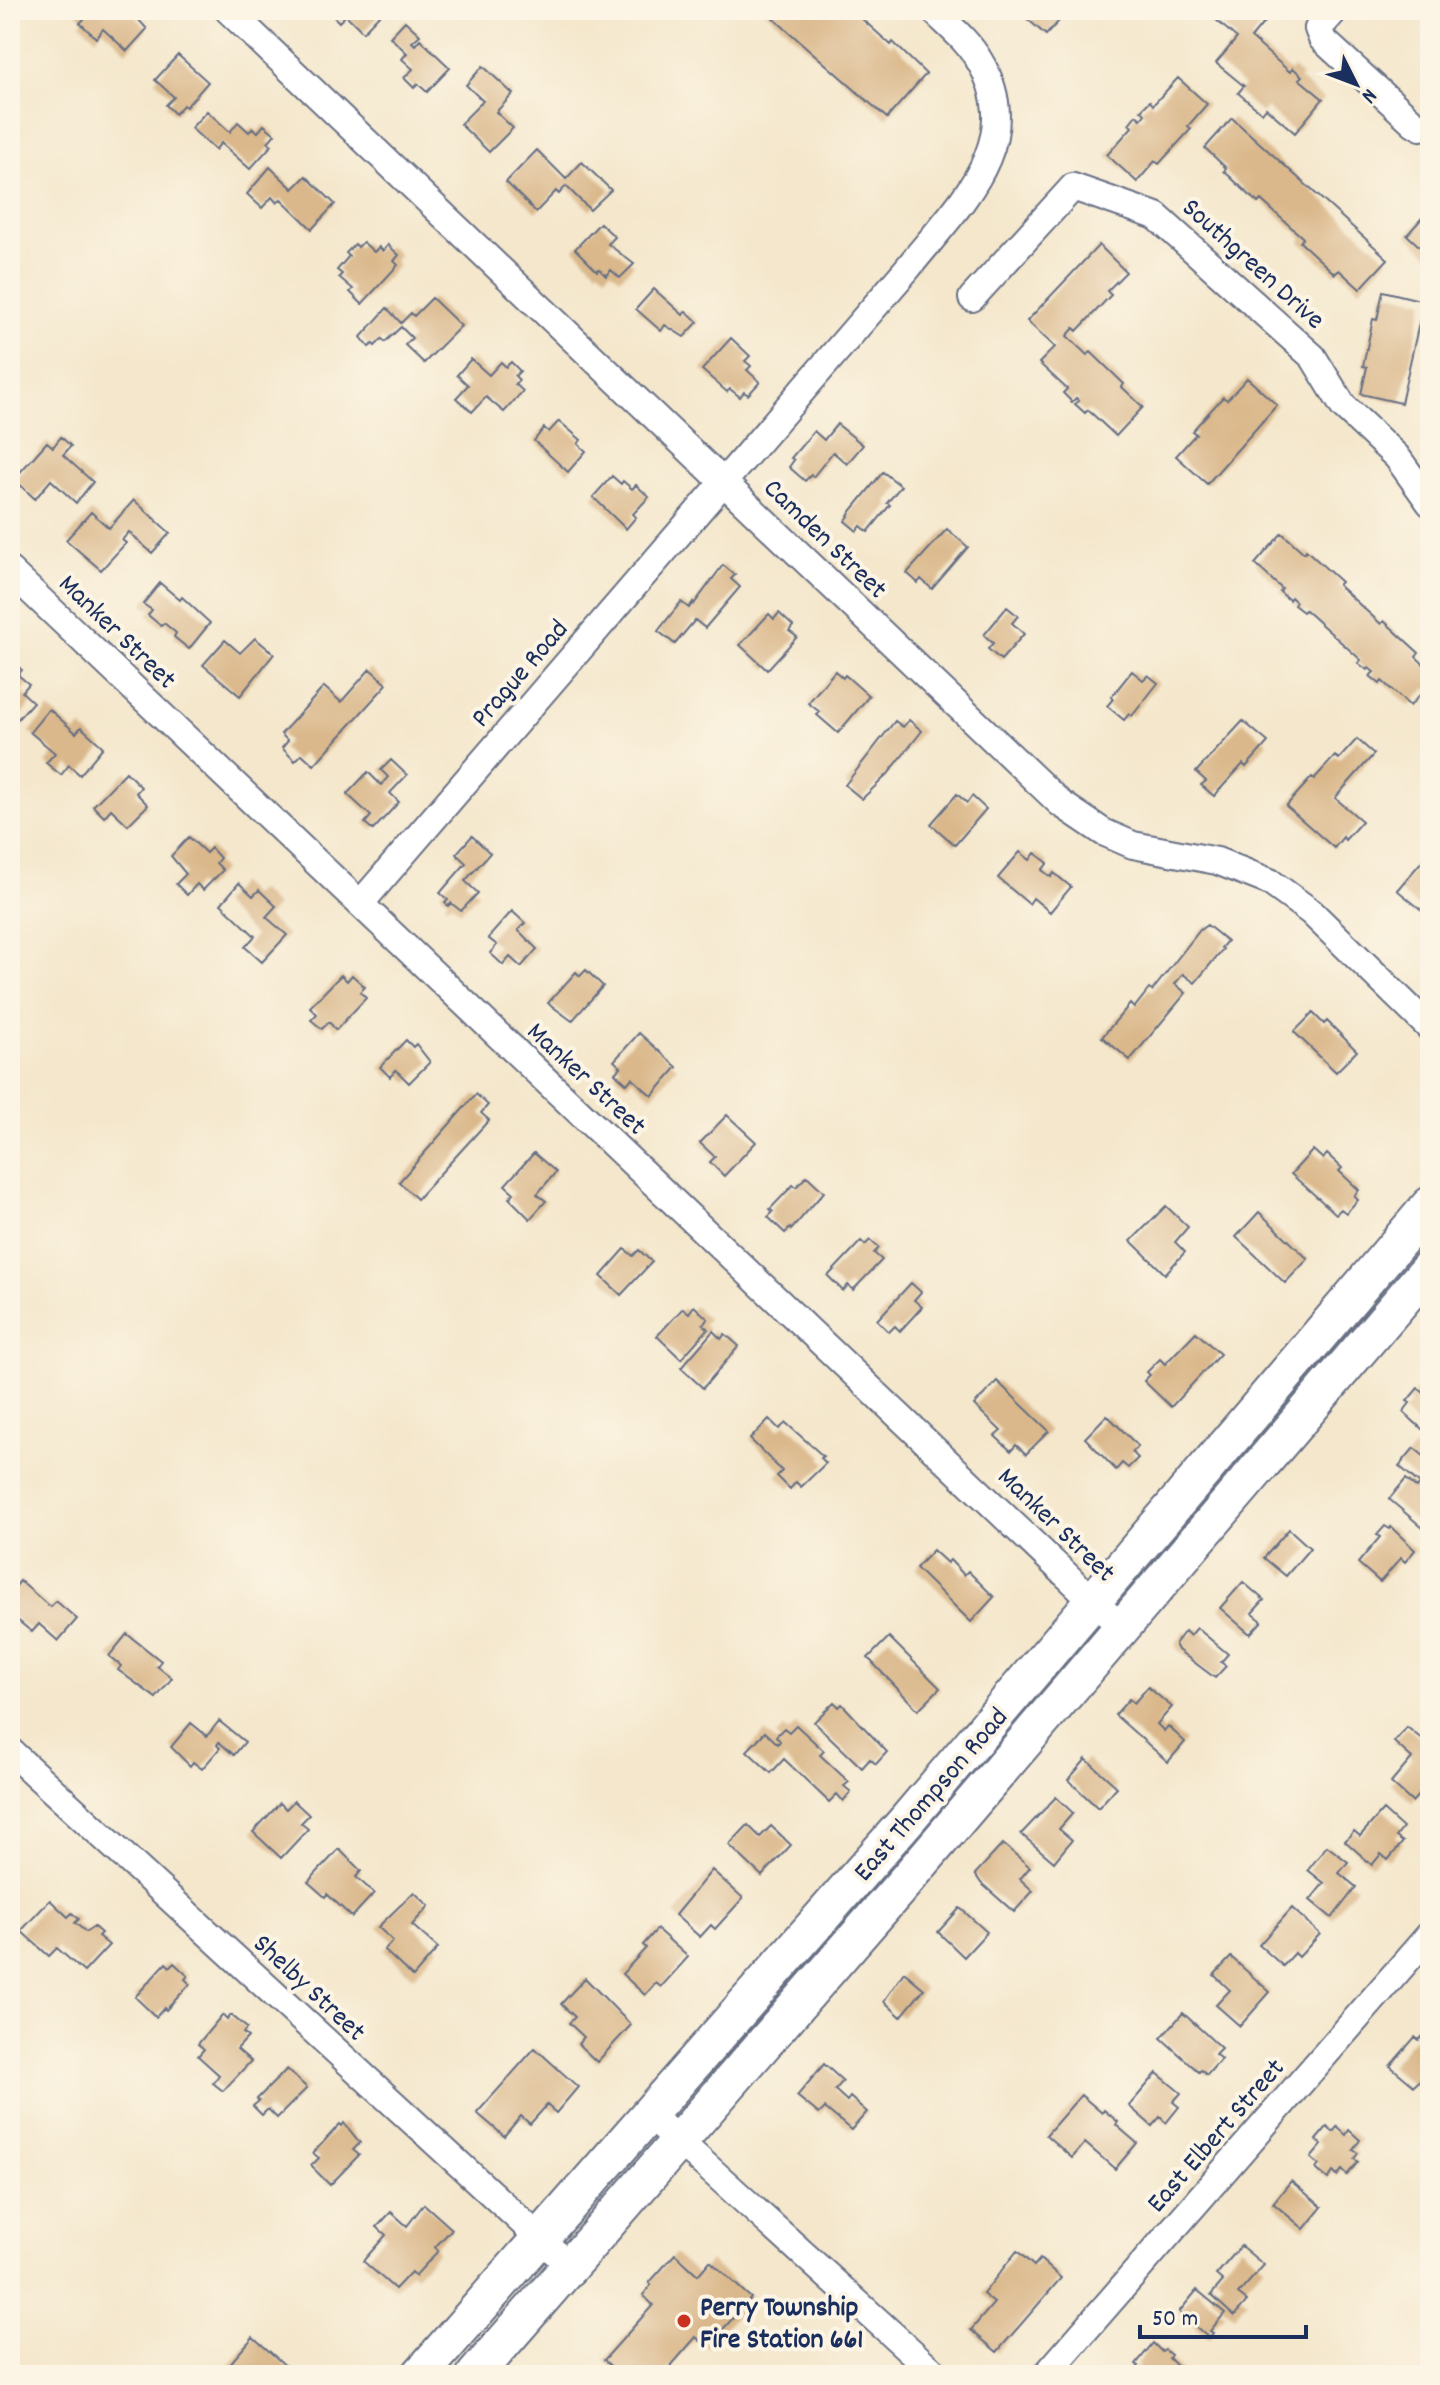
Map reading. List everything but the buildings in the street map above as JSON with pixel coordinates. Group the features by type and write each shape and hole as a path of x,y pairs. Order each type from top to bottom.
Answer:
{"main road":[{"name":"East Thompson Road","path":"420,2375 1094,1601 1430,1205"},
{"name":"East Thompson Road","path":"475,2375 1430,1267"}],"street":[{"name":"Camden Street","path":"228,10 1066,808 1103,832 1133,845 1217,861 1270,882 1311,912 1430,1028"},
{"name":"Prague Road","path":"360,904 724,483 975,185 989,157 994,138 994,107 987,77 966,43 933,10"},
{"path":"1335,10 1318,29 1322,39 1414,123 1421,127 1430,122"},
{"name":"Southgreen Drive","path":"972,298 1073,187 1156,216 1313,357 1343,406 1397,457 1430,503"},
{"name":"Manker Street","path":"10,571 1122,1628"},
{"name":"Shelby Street","path":"10,1751 571,2267"},
{"name":"East Elbert Street","path":"1046,2375 1430,1934"},
{"path":"649,2114 937,2375"}],"place":[{"name":"Perry Township Fire Station 661","path":"684,2321"}]}
